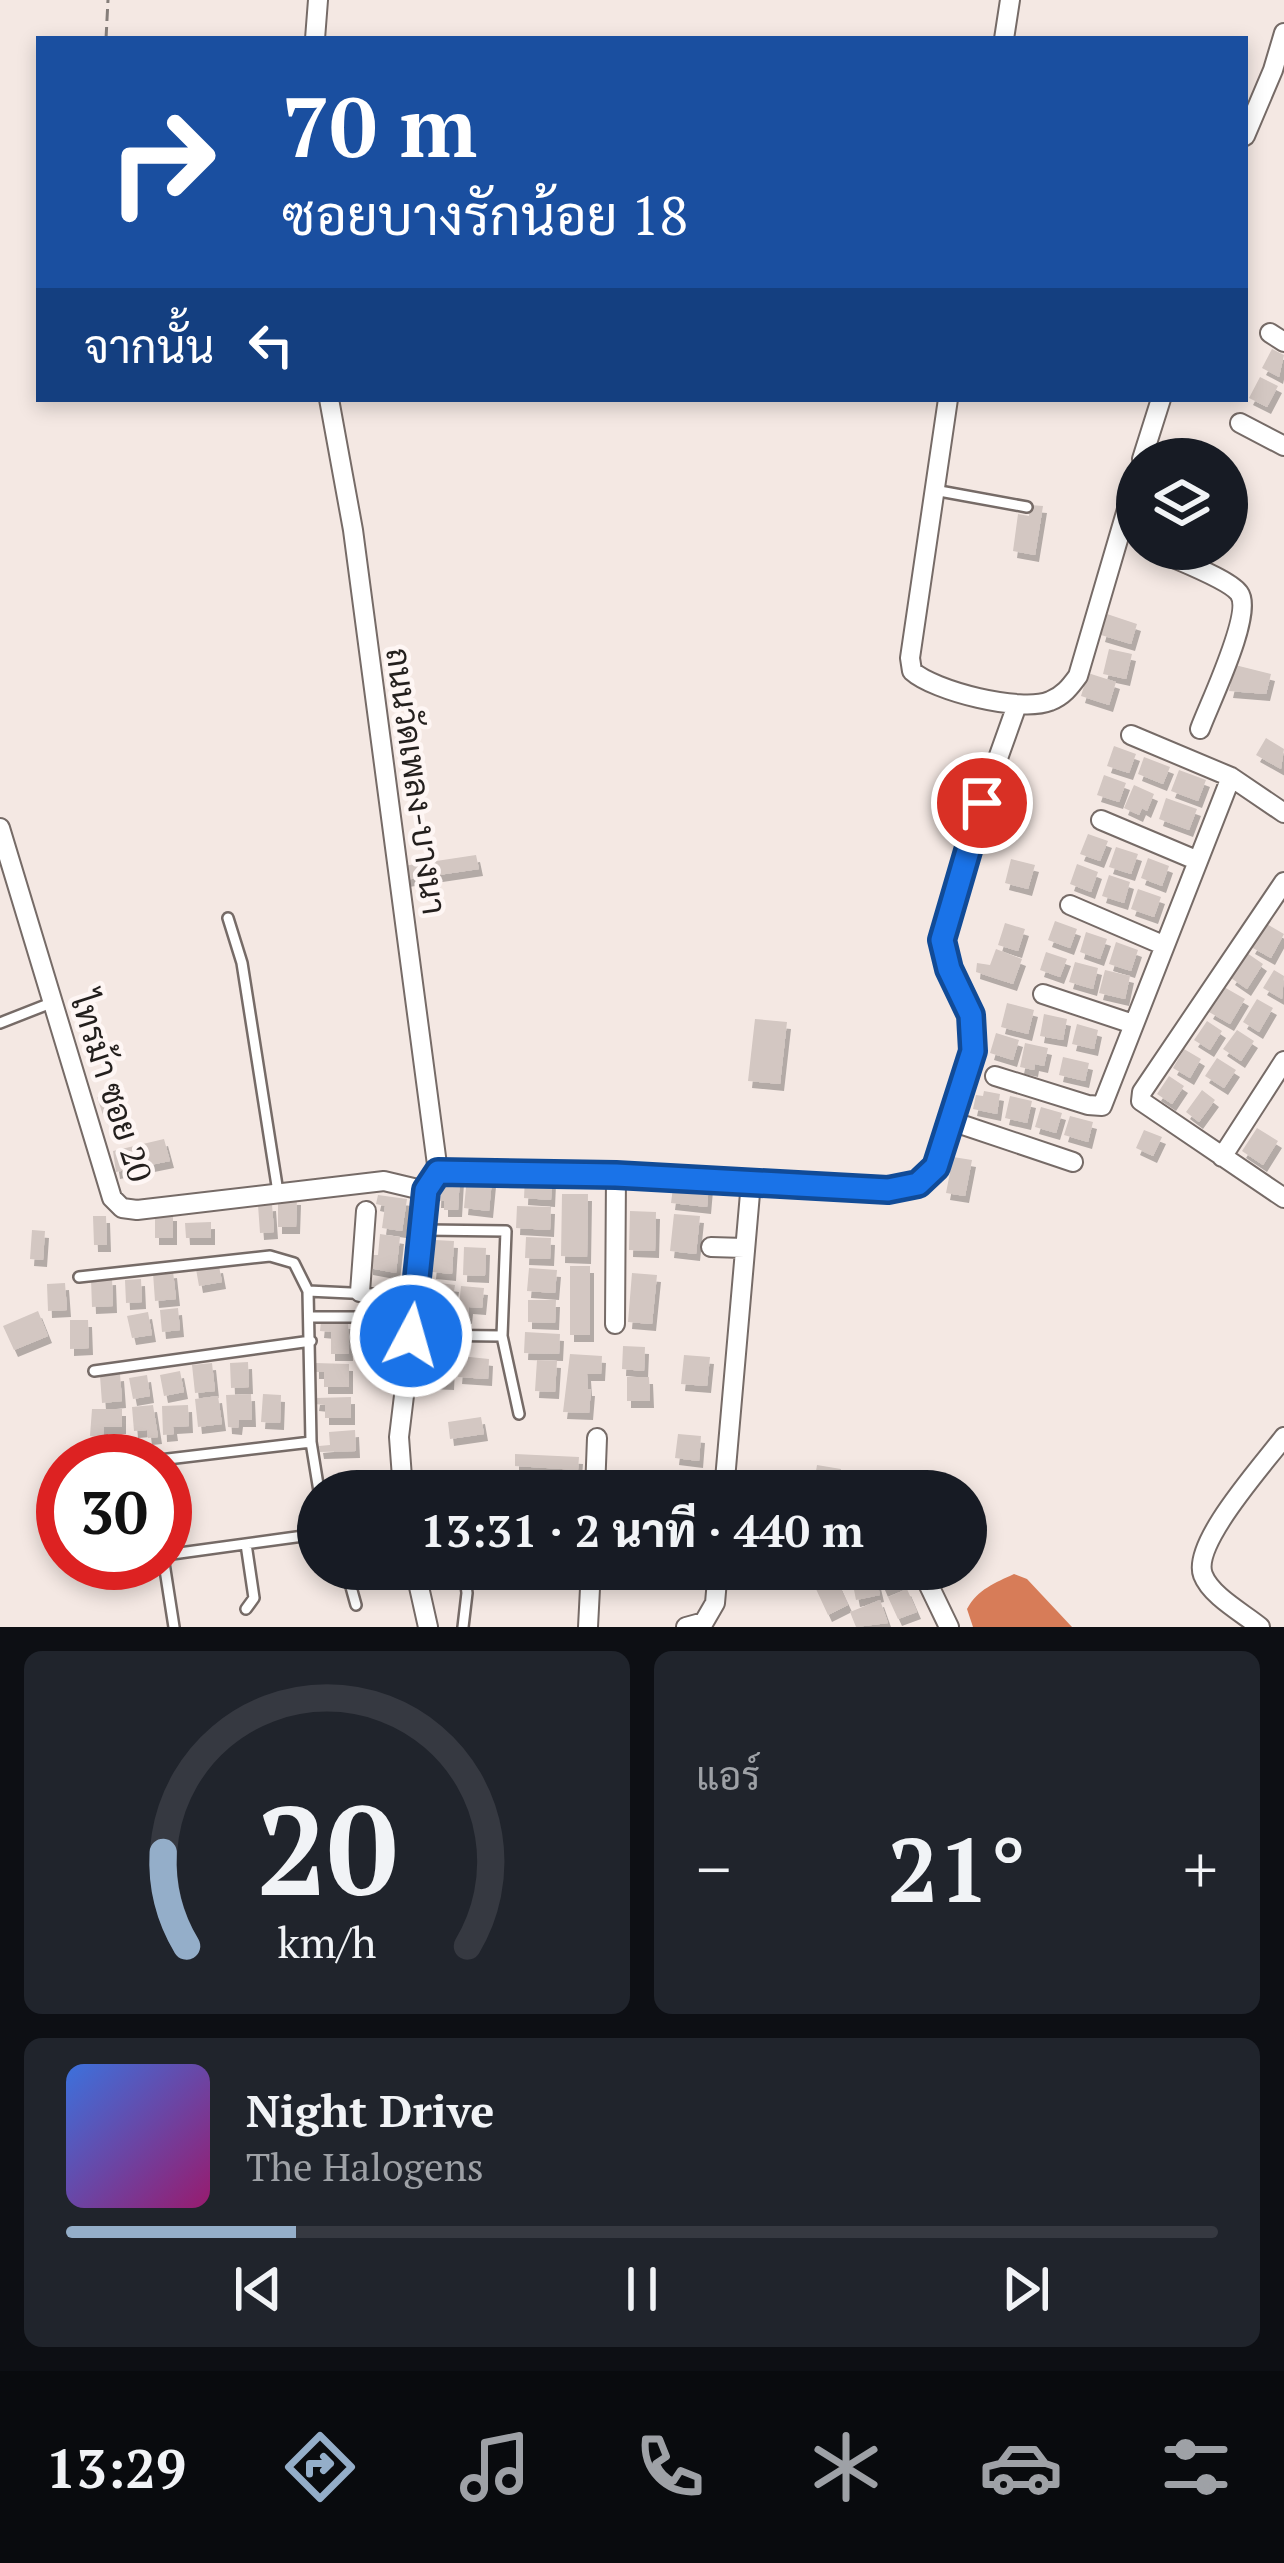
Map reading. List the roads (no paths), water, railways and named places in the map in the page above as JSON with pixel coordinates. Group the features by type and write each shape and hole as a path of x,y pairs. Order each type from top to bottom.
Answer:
{"street":[{"path":"315,36 319,0"},
{"path":"1004,36 1010,0"},
{"path":"1248,130 1279,72 1284,33"},
{"name":"ถนนวัดเพลง-บางนา","path":"329,402 353,530 438,1172"},
{"path":"948,402 912,670 925,682 1017,705 1045,704 1064,695 1078,676 1116,570"},
{"path":"1149,438 1160,402"},
{"path":"1240,423 1284,446"},
{"path":"1197,570 1236,589 1244,605 1200,729"},
{"path":"402,1470 400,1437 426,1190 438,1172 616,1175 888,1190 918,1184 936,1167 973,1051 971,1015 949,969 942,940 1017,705"},
{"path":"1131,735 1232,776 1284,813"},
{"path":"995,1076 1102,1106 1232,776"},
{"path":"1101,820 1196,860"},
{"name":"ไทรม้า ซอย 20","path":"0,828 5,859 112,1198 122,1208 384,1181 426,1190"},
{"path":"1284,882 1142,1092 1141,1101 1284,1198"},
{"path":"1070,904 1163,945"},
{"path":"1042,994 1133,1024"},
{"path":"1222,1157 1284,1061"},
{"path":"951,1121 1072,1162"},
{"path":"615,1324 616,1175"},
{"path":"726,1470 751,1182"},
{"path":"360,1292 367,1211"},
{"path":"711,1247 744,1248"},
{"path":"1260,1627 1209,1585 1201,1571 1202,1557 1212,1534 1284,1437"},
{"path":"596,1470 597,1438"},
{"path":"420,1590 428,1627"},
{"path":"588,1627 590,1590"},
{"path":"686,1627 704,1622 716,1603 717,1590"},
{"path":"931,1590 947,1626"}],"lane":[{"path":"934,490 1027,507"},
{"path":"228,917 242,963 278,1192"},
{"path":"0,1023 51,1003"},
{"path":"425,1230 506,1231 502,1336 519,1414"},
{"path":"79,1277 270,1256 294,1262 308,1291 311,1317 311,1442 316,1470"},
{"path":"308,1291 414,1296"},
{"path":"311,1317 363,1317 411,1330 502,1336"},
{"path":"94,1371 311,1341"},
{"path":"192,1456 311,1442"},
{"path":"192,1554 297,1537"},
{"path":"246,1544 254,1598 246,1610"},
{"path":"169,1590 174,1627"},
{"path":"352,1590 356,1604"},
{"path":"463,1627 467,1590"}]}
